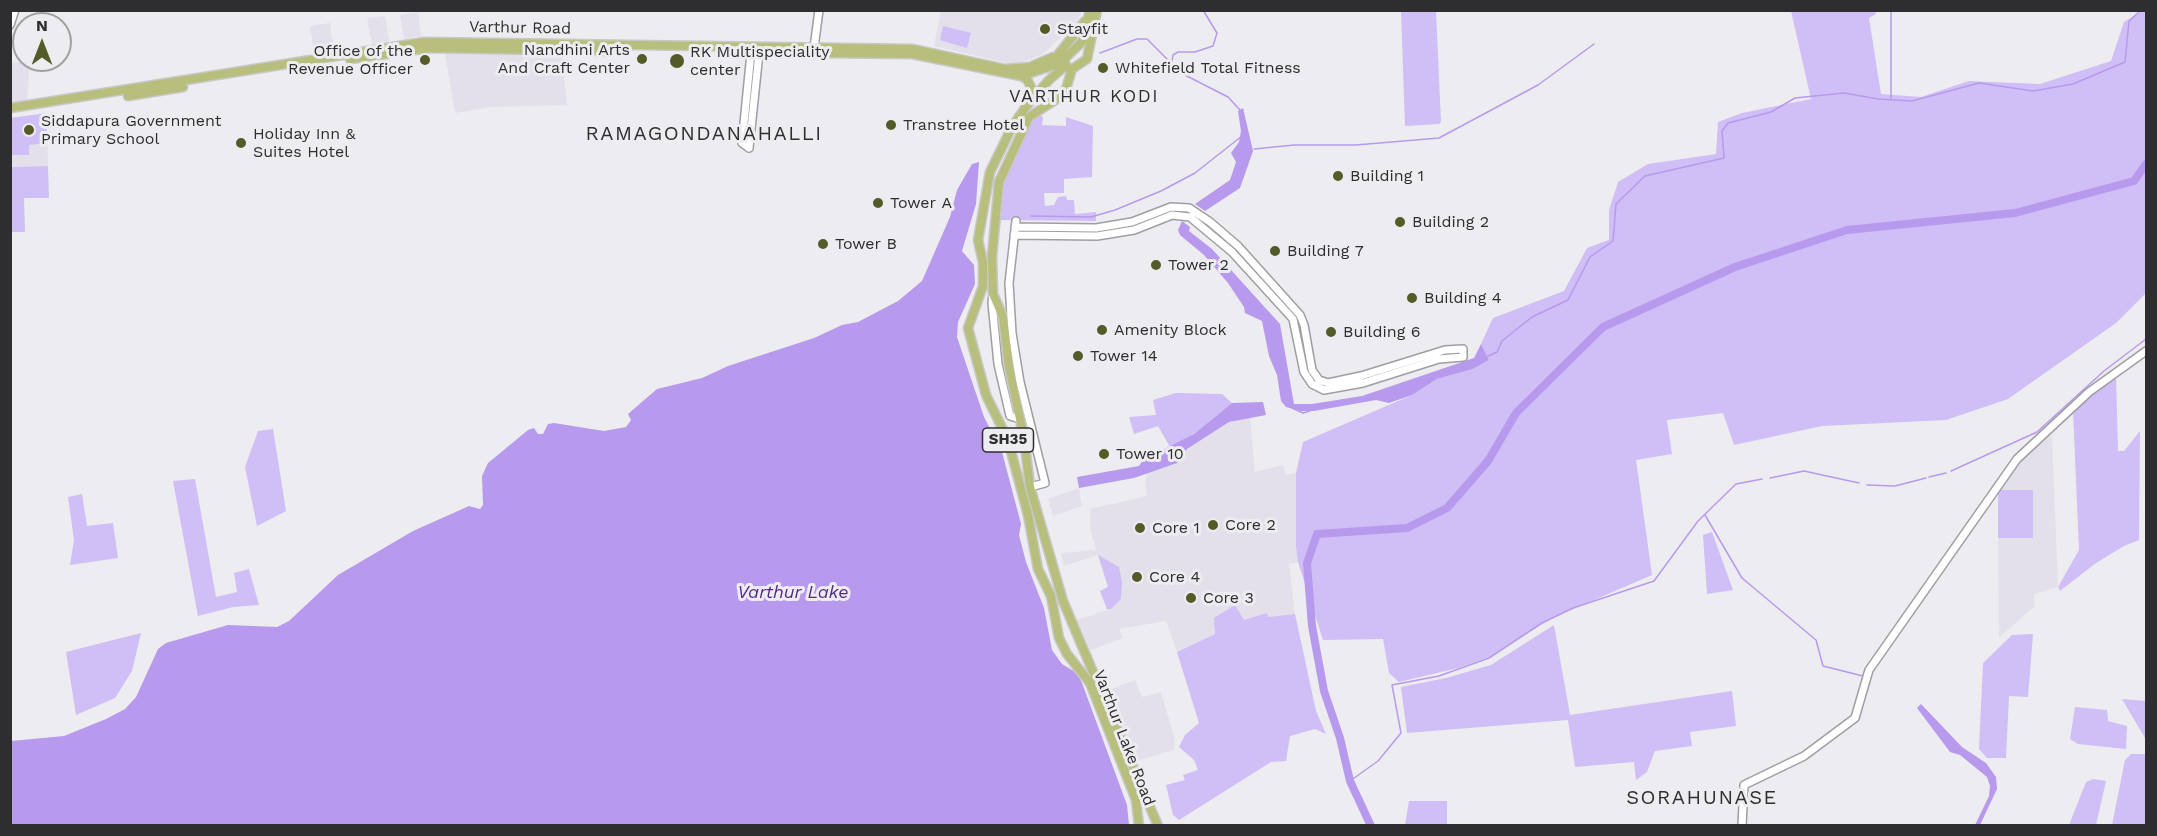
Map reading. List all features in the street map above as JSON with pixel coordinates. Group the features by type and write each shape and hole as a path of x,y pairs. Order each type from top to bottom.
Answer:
{"main road":[{"name":"SH35","path":"1067,62 1087,59 1097,10"},
{"name":"SH35","path":"1067,62 1082,42 1088,15"},
{"name":"Varthur Road","path":"10,108 424,42 755,53 912,54 1021,76 1067,62"},
{"name":"Varthur Road","path":"10,114 415,49 913,49 1005,69 1067,62"},
{"name":"Varthur Lake Road","path":"1067,62 1035,96 996,193 993,294 1006,316 1030,487 1063,601 1158,825"},
{"name":"Varthur Lake Road","path":"1067,62 1066,88 1060,97 1026,115 1008,135 988,179 978,240 983,262 983,286 969,321 969,338 986,395 1008,440 1028,515 1038,569 1051,596 1062,647 1090,683 1136,800 1140,825"},
{"path":"1021,76 1027,79 1035,96"}],"street":[{"path":"10,25 15,10"},
{"path":"814,48 819,10"},
{"path":"755,53 749,148 742,142 755,53"},
{"path":"1030,487 1045,483 1045,477 1020,382 1006,316 1016,224 1091,233 1132,222 1171,207 1189,208 1199,219 1218,233 1300,315 1312,370 1320,380 1328,383 1415,362 1438,351 1463,353"},
{"path":"1014,235 1122,233 1146,226 1169,215 1183,215 1199,219"},
{"name":"Varthur Lake Road","path":"993,294 998,364 1010,416 1020,419"},
{"path":"1742,825 1744,785 1804,756 1851,723 1858,712 1869,670 2017,459 2089,392 2146,351"}],"shaded area":[{"path":"941,11 1082,11 1076,23 1043,54 1015,65 934,46"},
{"path":"1401,11 1436,11 1441,122 1439,124 1405,126"},
{"path":"1791,11 1876,11 1876,14 1869,18 1881,94 1921,97 1969,81 2040,84 2111,61 2124,22 2139,11 2146,11 2146,293 2116,323 2008,399 1946,420 1822,426 1734,445 1723,413 1667,420 1672,454 1636,460 1652,575 1550,619 1489,657 1458,668 1399,682 1389,673 1383,639 1323,640 1298,562 1296,546 1296,473 1303,442 1412,395 1437,379 1473,369 1489,360 1481,344 1493,318 1564,291 1587,248 1609,240 1609,210 1618,182 1648,164 1716,154 1718,122 1742,113 1811,99"},
{"path":"418,12 421,36 404,39 400,15"},
{"path":"385,16 389,41 372,44 367,18"},
{"path":"330,23 334,52 314,54 310,26"},
{"path":"943,26 971,33 967,48 940,40"},
{"path":"445,54 562,54 567,105 492,107 455,113"},
{"path":"11,63 12,72 29,72 27,102 11,103"},
{"name":"Siddapura Government Primary School","path":"47,113 48,166 11,167 10,118"},
{"name":"Siddapura Government Primary School","path":"47,113 47,143 29,145 29,155 11,155 11,118"},
{"path":"1035,113 1043,117 1042,125 1066,126 1066,117 1093,126 1092,177 1064,179 1064,193 1044,193 1045,206 1054,205 1058,197 1066,196 1067,200 1074,200 1075,214 1096,212 1096,221 1000,220 1001,189 1013,156"},
{"path":"48,166 49,198 24,198 25,232 11,232 11,167"},
{"path":"2116,373 2118,451 2124,451 2140,431 2139,540 2096,563 2060,591 2058,587 2079,550 2073,410"},
{"path":"1176,393 1222,394 1232,403 1194,434 1170,447 1158,426 1134,434 1129,417 1156,415 1153,400"},
{"path":"1250,417 1255,472 1283,465 1286,475 1296,473 1298,562 1289,564 1295,614 1268,617 1266,613 1244,620 1177,652 1166,621 1119,629 1123,638 1091,650 1077,620 1107,610 1100,591 1108,587 1098,555 1064,566 1061,553 1096,550 1090,528 1090,509 1147,496 1145,483 1148,471 1177,463 1187,449 1229,422"},
{"path":"273,429 286,511 257,526 245,467 258,431"},
{"path":"2052,435 2058,587 2034,594 2035,606 1999,638 1998,490 2027,452"},
{"path":"195,479 216,597 237,592 234,573 249,569 259,605 233,607 198,616 173,481"},
{"path":"1079,488 1082,506 1053,516 1048,499"},
{"path":"1998,490 2033,490 2033,538 1998,538"},
{"path":"82,494 87,526 113,523 118,558 70,565 74,540 68,497"},
{"path":"1712,532 1733,590 1707,594 1703,535"},
{"path":"1098,555 1119,567 1122,582 1121,599 1111,609 1107,609 1100,591 1108,587"},
{"path":"1235,605 1244,620 1267,613 1268,617 1295,614 1316,711 1326,734 1315,729 1290,736 1286,761 1271,762 1179,820 1173,815 1166,785 1185,780 1183,775 1198,770 1194,760 1179,747 1185,735 1199,723 1177,652 1215,634 1214,618"},
{"path":"1554,625 1570,715 1732,691 1736,726 1690,732 1692,746 1655,751 1647,772 1636,780 1634,762 1575,767 1568,720 1407,733 1401,687 1446,678 1491,665"},
{"path":"141,633 132,671 115,698 76,715 66,652"},
{"path":"2033,634 2028,697 2009,696 2006,758 1987,758 1979,749 1983,663 2012,635"},
{"path":"1135,680 1142,697 1161,692 1175,740 1174,750 1136,761 1108,690"},
{"path":"2122,699 2146,701 2146,738 2145,738"},
{"path":"2075,707 2107,710 2108,721 2127,726 2126,749 2078,744 2070,739"},
{"path":"2131,754 2146,754 2146,825 2112,825 2125,760"},
{"path":"2093,779 2106,781 2096,825 2069,825 2086,782"},
{"path":"1409,801 1447,801 1447,825 1405,825"}],"water":[{"path":"1243,108 1253,151 1240,188 1205,211 1195,204 1230,180 1236,162 1231,153 1239,142 1241,131 1238,111"},
{"name":"Varthur Lake","path":"979,162 976,204 962,251 974,265 975,284 958,322 957,337 984,417 1002,452 1021,524 1019,535 1026,562 1044,608 1052,650 1062,664 1077,673 1082,683 1127,805 1129,825 11,825 11,741 64,736 106,719 125,709 136,697 158,649 166,643 228,625 277,627 289,621 338,575 413,531 469,506 480,509 483,505 482,476 488,463 528,430 534,428 538,434 543,434 548,424 554,423 604,431 626,427 631,420 628,414 657,389 702,378 728,366 814,338 842,325 858,322 898,301 922,281 950,217 957,190 972,164"},
{"path":"1182,221 1190,227 1189,231 1212,249 1280,324 1294,404 1312,404 1362,396 1474,358 1481,344 1489,360 1473,369 1437,379 1412,395 1389,403 1376,400 1314,411 1301,411 1286,407 1281,401 1277,375 1269,356 1262,321 1245,313 1244,307 1228,283 1204,255 1180,235 1178,230"},
{"path":"1263,402 1266,415 1229,422 1187,449 1177,463 1134,478 1079,488 1077,477 1139,466 1143,460 1194,434 1232,403"},
{"path":"1921,704 1962,747 1986,763 1996,777 1997,789 1980,825 1975,825 1989,796 1990,786 1987,777 1960,755 1950,752 1917,708"}],"waterway":[{"path":"1172,62 1173,55 1178,52 1195,52 1213,46 1217,33 1203,10"},
{"path":"1891,10 1891,99"},
{"path":"1486,357 1497,352 1502,341 1532,317 1568,300 1590,257 1613,241 1616,204 1645,176 1724,158 1722,131 1728,123 1771,112 1795,98 1844,93 1878,99 1912,101 1979,83 2033,91 2073,84 2125,62 2129,21 2141,10"},
{"path":"1100,53 1137,39 1147,39 1181,73 1228,97 1240,110"},
{"path":"1254,149 1294,145 1356,145 1439,138 1538,85 1594,44"},
{"path":"1031,216 1091,217 1115,210 1161,191 1195,173 1242,136"},
{"path":"1371,826 1350,781 1340,738 1324,691 1312,626 1307,563 1317,534 1407,528 1447,508 1488,461 1516,413 1603,327 1735,267 1847,230 2015,213 2134,181 2146,164"},
{"path":"1951,471 2037,432 2104,371 2146,339"},
{"path":"1292,408 1303,413 1310,411"},
{"path":"1770,478 1804,471 1859,483"},
{"path":"1929,477 1946,473"},
{"path":"1867,485 1895,486 1926,478"},
{"path":"1350,781 1378,761 1401,733 1392,685 1439,676 1489,658 1542,623 1573,608 1654,581 1698,521 1736,484 1762,479"},
{"path":"1705,515 1742,578 1816,640 1823,666 1863,676"}],"place":[{"name":"Stayfit","path":"1045,29"},
{"name":"Nandhini Arts And Craft Center","path":"642,59"},
{"name":"Office of the Revenue Officer","path":"425,60"},
{"name":"RK Multispeciality center","path":"677,61"},
{"name":"Whitefield Total Fitness","path":"1103,68"},
{"name":"Transtree Hotel","path":"891,125"},
{"name":"Siddapura Government Primary School","path":"29,130"},
{"name":"Holiday Inn & Suites Hotel","path":"241,143"},
{"name":"Building 1","path":"1338,176"},
{"name":"Tower A","path":"878,203"},
{"name":"Building 2","path":"1400,222"},
{"name":"Tower B","path":"823,244"},
{"name":"Building 7","path":"1275,251"},
{"name":"Tower 2","path":"1156,265"},
{"name":"Building 4","path":"1412,298"},
{"name":"Amenity Block","path":"1102,330"},
{"name":"Building 6","path":"1331,332"},
{"name":"Tower 14","path":"1078,356"},
{"name":"Tower 10","path":"1104,454"},
{"name":"Core 2","path":"1213,525"},
{"name":"Core 1","path":"1140,528"},
{"name":"Core 4","path":"1137,577"},
{"name":"Core 3","path":"1191,598"}],"district":[{"name":"VARTHUR KODI","path":"1084,97"},
{"name":"RAMAGONDANAHALLI","path":"704,134"},
{"name":"SORAHUNASE","path":"1702,798"}]}
